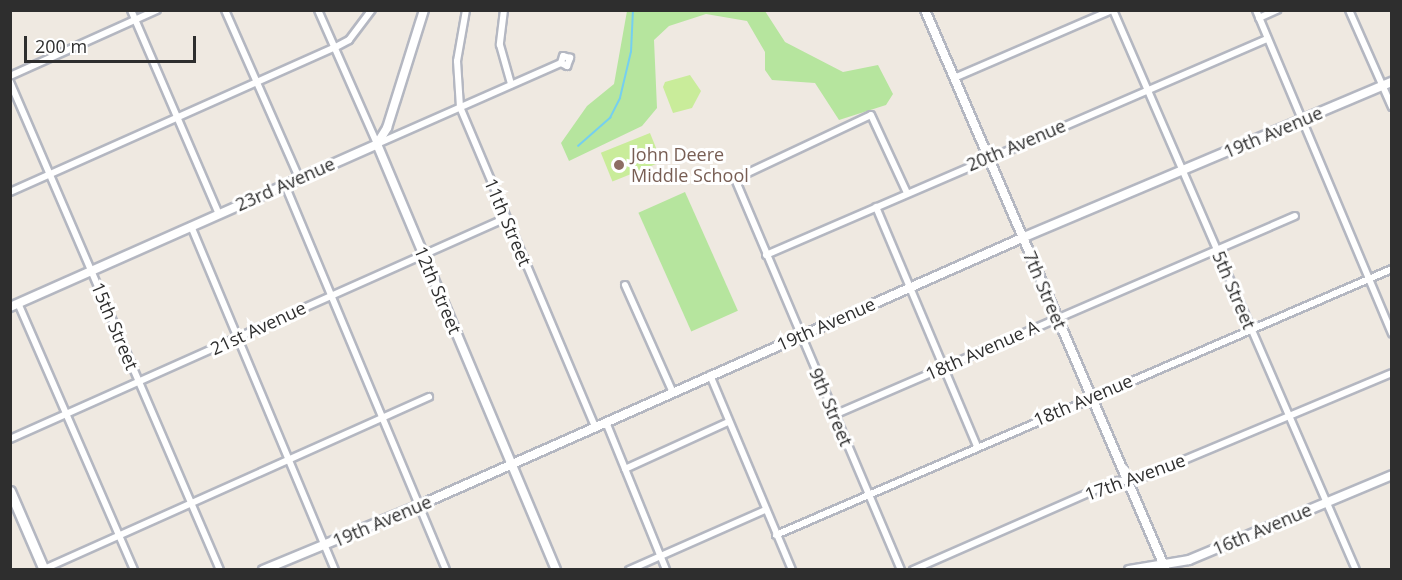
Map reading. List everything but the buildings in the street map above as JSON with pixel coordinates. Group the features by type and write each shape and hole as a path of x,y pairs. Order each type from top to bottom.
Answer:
{"main road":[{"path":"10,490 44,569"}],"street":[{"path":"131,10 219,214"},
{"path":"10,76 157,10"},
{"path":"225,10 299,178"},
{"name":"12th Street","path":"318,10 377,144 556,570"},
{"path":"10,192 334,48 348,40 372,10"},
{"path":"377,144 387,128 424,10"},
{"name":"11th Street","path":"466,10 457,61 460,107 595,427"},
{"path":"504,10 500,45 511,84"},
{"name":"7th Street","path":"925,10 1165,567"},
{"path":"954,78 1113,10"},
{"name":"5th Street","path":"1113,10 1356,570"},
{"path":"1256,10 1392,334"},
{"path":"1259,18 1277,10"},
{"path":"1349,10 1392,107"},
{"name":"20th Avenue","path":"765,255 987,157 1268,39"},
{"name":"23rd Avenue","path":"14,305 561,63"},
{"name":"15th Street","path":"10,82 220,570"},
{"name":"19th Avenue","path":"263,570 420,505 1022,238 1392,82"},
{"name":"9th Street","path":"901,570 765,255 735,179 871,115 907,193"},
{"path":"285,185 446,570"},
{"path":"876,207 977,446"},
{"name":"18th Avenue A","path":"834,415 1056,317 1295,216"},
{"name":"21st Avenue","path":"10,440 506,218"},
{"path":"191,226 335,570"},
{"name":"18th Avenue","path":"776,535 977,446 1392,269"},
{"path":"625,285 673,393"},
{"path":"14,305 67,415 134,570"},
{"name":"17th Avenue","path":"913,570 1116,481 1127,480 1392,373"},
{"path":"710,375 792,570"},
{"path":"44,569 429,397"},
{"path":"606,422 666,570"},
{"path":"624,469 728,422"},
{"name":"16th Avenue","path":"1129,570 1165,567 1190,560 1392,475"},
{"path":"630,570 765,510"}],"green space":[{"path":"627,11 765,11 785,42 843,72 878,65 893,94 886,105 839,120 815,83 772,80 765,70 765,52 747,21 706,14 669,26 654,40 657,108 642,126 569,161 561,143 587,106 614,84"},
{"path":"690,75 701,91 692,108 673,113 663,87 665,82"},
{"path":"650,133 662,162 612,182 601,153"},
{"path":"685,192 738,311 691,332 638,213"}],"waterway":[{"path":"578,146 610,118 620,98 631,52 633,10"}],"place":[{"name":"John Deere Middle School","path":"619,165"}]}
